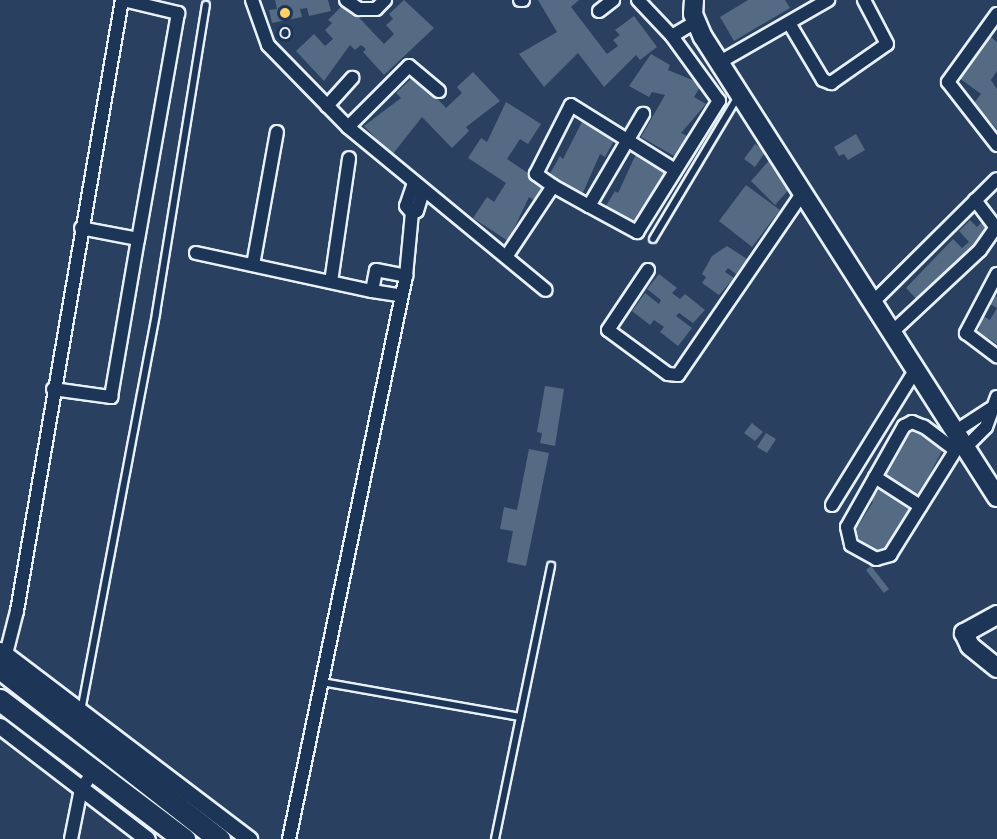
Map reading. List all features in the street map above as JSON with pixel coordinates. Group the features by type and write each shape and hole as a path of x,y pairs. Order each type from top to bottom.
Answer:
{"highway":[{"path":"2,658 219,839"},
{"path":"0,700 184,839"}],"main road":[{"path":"694,0 695,22 804,192 958,444 997,497"},
{"path":"997,615 964,633 970,645 997,668"}],"street":[{"path":"53,389 111,397 178,13 122,0 53,389 17,611 2,658 80,712 249,839"},
{"path":"252,0 268,45 348,127 418,187 546,290"},
{"path":"346,0 359,9 376,9 385,0"},
{"path":"599,10 613,0"},
{"path":"638,0 672,36 719,101 636,232 553,186 536,174 571,105 675,170"},
{"path":"720,62 828,0"},
{"path":"789,23 823,80 831,83 887,44 864,0"},
{"path":"997,14 948,82 997,145"},
{"path":"672,36 695,22"},
{"path":"348,127 409,66 439,91"},
{"path":"327,106 352,78"},
{"path":"589,206 643,114"},
{"path":"253,265 277,132"},
{"path":"331,282 349,158"},
{"path":"871,304 997,179"},
{"path":"506,257 553,186"},
{"path":"289,839 406,276 412,213 406,206 418,187"},
{"path":"648,270 608,330 668,374 678,375 804,192"},
{"path":"890,333 980,250 996,227 975,200"},
{"path":"81,228 138,239"},
{"path":"196,253 402,296"},
{"path":"372,291 376,270 406,276"},
{"path":"997,274 966,333 997,356"},
{"path":"832,506 914,372"},
{"path":"958,444 912,422 904,426 847,527 851,545 884,560 920,507 958,444 990,409 997,397"},
{"path":"958,444 986,428 990,409"},
{"path":"990,409 997,421"},
{"path":"875,477 920,507"},
{"path":"0,726 147,839"},
{"path":"71,839 81,789 94,771"}],"lane":[{"path":"80,712 156,314 206,5"},
{"path":"653,239 740,93"},
{"path":"495,839 551,566"},
{"path":"322,682 520,717"}],"building":[{"name":"O","path":"275,0 328,0 331,11 309,16 307,8 300,9 302,17 272,23 269,10 277,9"},
{"path":"404,0 434,28 384,75 363,52 366,49 361,45 355,50 350,45 324,81 296,51 314,34 325,46 333,39 325,30 332,23 328,20 345,3 384,44 394,34 386,25 393,19 389,14"},
{"path":"538,0 579,0 571,7 607,54 618,46 613,40 620,35 615,30 634,16 657,47 640,60 636,55 604,87 578,53 544,87 519,54 557,32"},
{"path":"748,0 785,0 790,8 734,41 720,17"},
{"path":"991,37 997,42 997,71 991,80 997,89 997,129 974,103 981,94 958,77"},
{"path":"651,54 670,65 668,70 702,84 694,97 706,104 681,133 687,136 676,157 641,137 665,95 652,92 649,97 629,86"},
{"path":"473,72 500,101 466,127 469,131 452,148 422,117 392,155 364,126 401,98 396,93 415,75 446,108 462,93 457,87"},
{"path":"506,102 541,124 528,144 520,139 507,159 546,185 535,201 529,197 508,241 473,218 487,197 494,202 506,183 468,158 481,138 487,142"},
{"path":"583,120 615,139 605,157 600,154 581,197 548,177 560,156 563,159"},
{"path":"856,134 865,150 848,160 844,154 839,156 834,147"},
{"path":"755,144 766,151 755,167 744,159"},
{"path":"637,152 670,170 643,207 648,209 637,228 604,209 615,191 618,193"},
{"path":"772,157 793,185 775,205 751,181"},
{"path":"746,185 780,210 752,247 719,221"},
{"path":"987,207 997,218 997,227 920,303 906,288 953,239 962,248 969,242 959,231 970,220 977,227 987,217"},
{"path":"727,246 747,259 736,274 728,268 725,272 734,278 719,295 702,283 706,277 702,274 712,256"},
{"path":"659,274 677,288 672,293 680,299 685,294 705,310 693,323 679,313 676,316 692,328 678,346 660,332 664,327 654,320 650,325 632,311 645,293 659,304 661,300 647,289"},
{"path":"995,296 997,297 997,308 990,304"},
{"path":"997,308 997,344 978,332 983,316 990,320"},
{"path":"545,386 564,389 555,446 540,443 542,433 537,432"},
{"path":"752,423 763,432 755,441 744,433"},
{"path":"911,427 944,447 917,499 882,477"},
{"path":"766,433 776,439 767,453 757,447"},
{"path":"529,449 549,453 526,566 507,562 513,531 500,529 504,507 517,510"},
{"path":"882,487 912,506 885,558 850,536 850,530 854,524 858,526 873,502 869,500"},
{"path":"871,566 889,589 884,593 866,570"}],"place":[{"name":"O","path":"285,13"}]}
